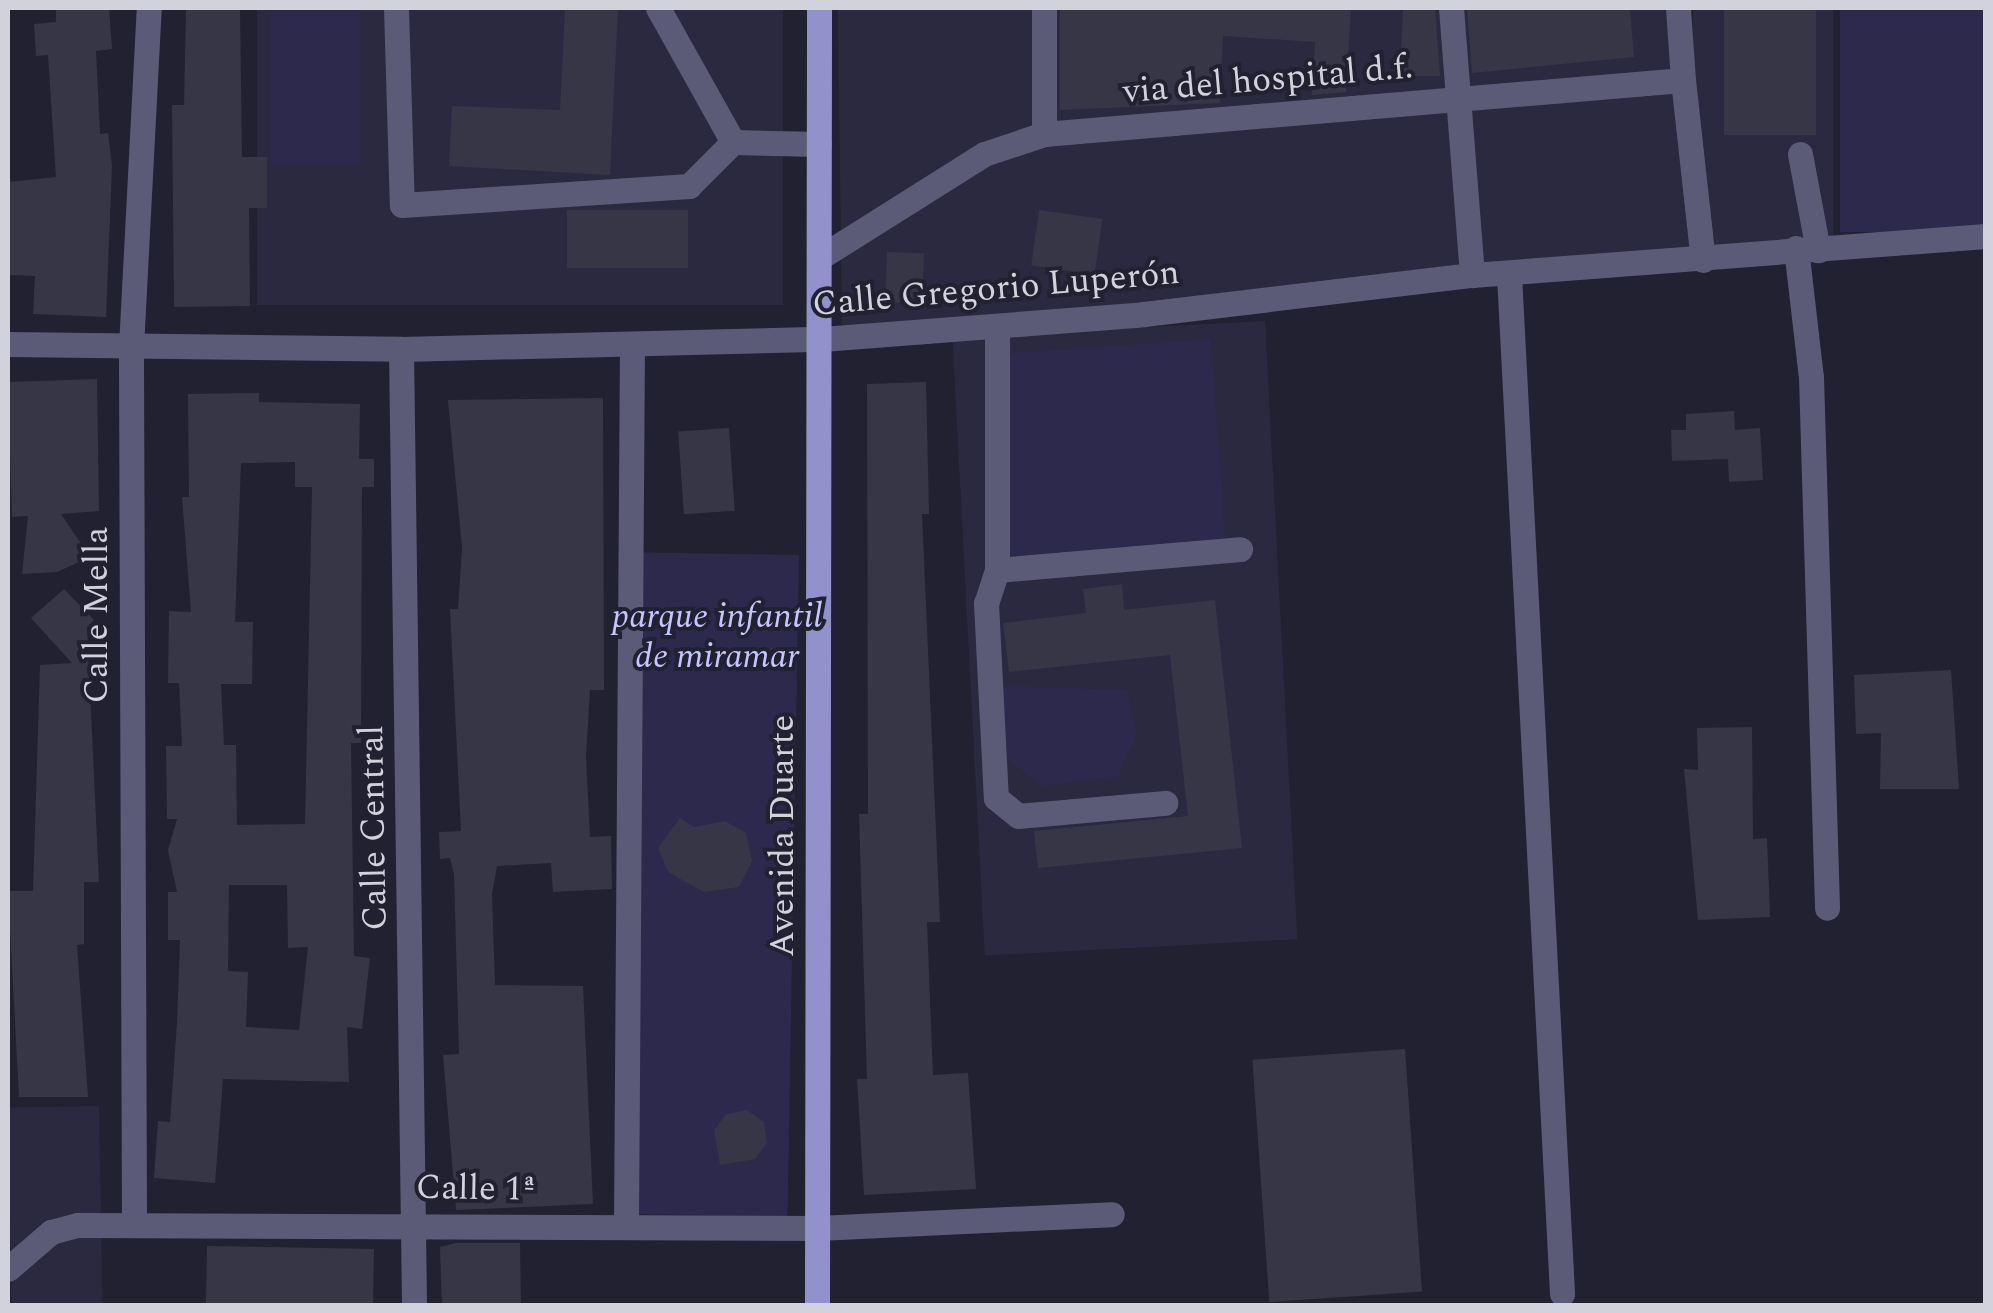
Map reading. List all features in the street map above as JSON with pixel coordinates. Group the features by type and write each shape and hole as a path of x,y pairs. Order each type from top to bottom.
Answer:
{"main road":[{"name":"Avenida Duarte","path":"816,1306 822,339 818,8"}],"street":[{"name":"Calle Mella","path":"134,1223 132,347 149,8"},
{"path":"396,8 402,205 689,186 733,142 818,144"},
{"path":"658,8 733,142"},
{"path":"1044,8 1044,134"},
{"path":"1451,8 1472,275"},
{"path":"1678,8 1704,260"},
{"name":"via del hospital d.f.","path":"819,258 984,154 1044,134 1683,80"},
{"path":"1800,154 1807,249 1827,908"},
{"name":"Calle Gregorio Luperón","path":"8,344 401,349 822,339 996,328 1472,275 1986,236"},
{"path":"1509,275 1562,1294"},
{"path":"996,328 996,570 986,603 996,798 1018,816 1166,803"},
{"path":"626,1225 632,345"},
{"name":"Calle Central","path":"401,349 416,1222 414,1306"},
{"path":"996,570 1240,550"},
{"name":"Calle 1ª","path":"8,1268 51,1232 134,1223 416,1222 818,1228 1112,1214"}],"shaded area":[{"path":"257,8 783,8 783,305 257,305"},
{"path":"838,8 1678,8 1695,249 842,332"},
{"path":"1693,8 1833,8 1833,250 1693,250"},
{"path":"1265,321 1297,939 985,956 952,337"},
{"path":"99,1106 102,1305 11,1306 8,1108"}],"green space":[{"path":"271,8 360,8 360,164 271,164"},
{"path":"1840,8 1985,8 1985,232 1840,232"},
{"path":"1211,339 1225,541 1010,556 996,354"},
{"name":"parque infantil de miramar","path":"638,552 799,555 787,1217 626,1214"},
{"path":"1005,686 1127,690 1137,734 1118,776 1042,786 1008,760 997,699"}],"building":[{"path":"56,8 109,8 112,49 96,51 100,134 108,133 112,166 106,317 33,314 35,276 8,275 8,182 56,177 48,55 36,56 34,24 56,22"},
{"path":"186,8 240,8 242,157 267,157 267,208 249,208 250,306 174,307 172,105 184,105"},
{"path":"565,8 618,8 610,175 449,166 452,106 560,110"},
{"path":"1060,8 1351,8 1346,92 1312,95 1315,42 1223,36 1220,103 1060,110"},
{"path":"1403,8 1435,8 1440,76 1400,76"},
{"path":"1467,8 1630,8 1634,57 1472,73"},
{"path":"1724,8 1816,8 1816,135 1724,135"},
{"path":"567,210 688,210 688,268 567,268"},
{"path":"1039,210 1102,219 1095,274 1031,265"},
{"path":"887,252 924,253 922,303 885,302"},
{"path":"97,379 99,511 61,514 90,557 57,572 22,574 28,516 12,517 8,382"},
{"path":"926,382 929,514 922,514 940,922 927,922 933,1075 968,1073 976,1189 864,1195 857,1079 867,1079 859,814 868,814 867,384"},
{"path":"259,393 259,402 360,404 359,459 374,459 374,487 362,487 361,743 351,743 354,956 370,958 362,1029 347,1027 349,1082 223,1079 215,1183 154,1178 158,1121 170,1122 177,1023 180,940 168,940 168,892 177,892 168,850 177,819 167,819 166,746 182,746 179,683 168,683 169,611 191,612 182,497 189,497 188,394","holes":["295,462 295,487 312,487 305,824 237,825 236,745 224,745 221,684 252,684 253,622 235,622 241,463","229,885 287,885 288,948 308,947 299,1030 246,1027 248,972 228,971"]},
{"path":"603,398 604,690 590,690 586,757 590,837 611,836 612,889 553,892 551,863 497,866 492,894 495,985 583,986 593,1204 456,1210 443,1055 459,1054 454,874 450,858 440,859 439,832 461,831 450,609 458,609 462,548 448,400"},
{"path":"1734,411 1735,430 1760,428 1763,480 1729,482 1728,459 1672,461 1671,430 1686,430 1686,414"},
{"path":"729,428 735,511 684,514 678,432"},
{"path":"1122,584 1124,610 1215,600 1242,848 1038,868 1034,831 1188,816 1170,655 1009,672 1003,623 1086,613 1083,589"},
{"path":"64,589 94,620 87,627 99,882 84,882 84,944 77,945 88,1097 19,1097 8,891 33,891 40,665 72,663 31,618"},
{"path":"1951,670 1959,789 1880,789 1881,733 1856,734 1854,675"},
{"path":"1752,727 1753,839 1767,838 1770,917 1698,920 1684,769 1698,770 1697,728"},
{"path":"680,818 694,827 725,821 746,833 752,861 739,887 704,892 668,872 658,848"},
{"path":"1405,1049 1422,1291 1269,1302 1252,1060"},
{"path":"747,1110 764,1122 767,1143 755,1159 720,1165 714,1130 726,1114"},
{"path":"456,1243 520,1243 521,1306 442,1306 440,1247"},
{"path":"207,1246 374,1249 373,1306 206,1306"}]}
